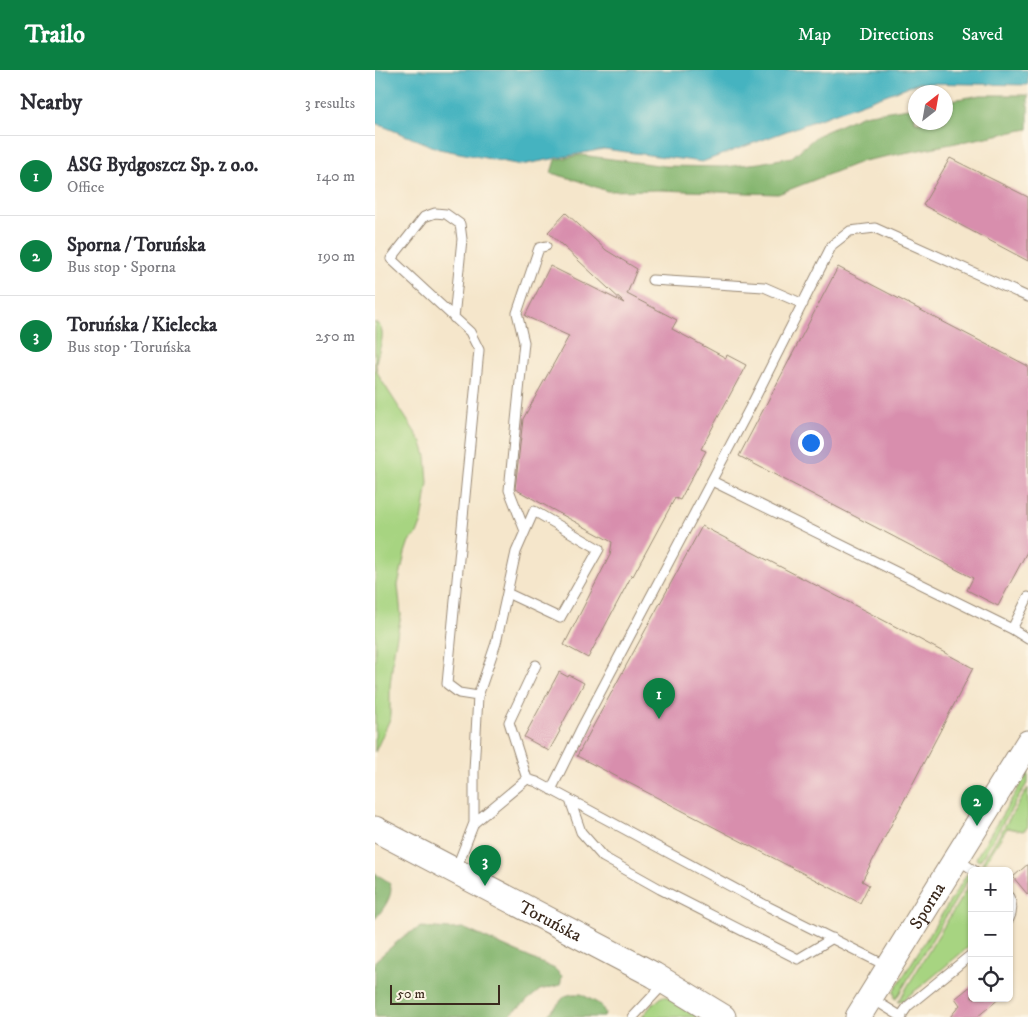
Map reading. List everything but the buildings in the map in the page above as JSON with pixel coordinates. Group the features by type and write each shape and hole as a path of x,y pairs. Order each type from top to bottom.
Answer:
{"street":[{"name":"Sporna","path":"864,1008 890,967 966,865 1028,743"},
{"name":"Toruńska","path":"375,829 596,944 723,1017"}],"lane":[{"path":"454,318 462,239 460,224 446,214 435,213 424,216 391,259 454,318 470,332 479,350 447,684 459,693 478,696"},
{"path":"551,790 833,245 851,232 875,228 1028,297"},
{"path":"525,531 509,490 524,342 517,313 539,248 547,246"},
{"path":"652,280 764,287 803,304"},
{"path":"712,481 1012,629 1028,639"},
{"path":"455,872 474,823 474,771 478,696 496,643 516,552 525,531 535,511 599,549 559,618 507,593"},
{"path":"1012,629 1028,597"},
{"path":"527,779 509,722 536,665"},
{"path":"474,823 527,779"},
{"path":"527,779 537,782 769,907 890,967"},
{"path":"570,800 581,832 603,857 660,889 798,959 833,938"},
{"path":"864,1008 901,1017 908,1006 968,957"},
{"path":"633,1017 665,982"}],"green space":[{"path":"981,95 1028,95 1028,129 863,161 778,194 658,190 607,191 551,173 555,160 581,155 666,166 723,167 792,157 818,135 863,115 908,108 908,130 953,130 953,100"},
{"path":"375,322 382,331 376,361 377,371 422,443 426,456 428,483 422,521 417,534 409,541 398,585 401,615 390,686 390,719 375,752"},
{"path":"1028,772 1028,782 979,861 976,859 977,856"},
{"path":"1028,788 1028,827 1023,831 1007,828 985,863 982,863"},
{"path":"375,874 389,883 391,892 387,902 375,919"},
{"path":"968,874 968,880 896,999 894,991"},
{"path":"968,887 968,947 924,984 898,1002"},
{"path":"421,927 463,928 555,969 562,976 560,985 540,990 507,1017 375,1017 375,961 404,936"},
{"path":"581,994 601,1005 605,1013 604,1017 546,1017 565,996"},
{"path":"663,996 667,997 699,1017 642,1017"}],"water":[{"path":"375,70 1028,70 1028,85 918,83 908,85 908,87 702,162 604,149 521,165 439,149 375,123"}],"place":[{"name":"ASG Bydgoszcz Sp. z o.o.","path":"659,719"},
{"name":"Sporna / Toruńska","path":"977,826"},
{"name":"Toruńska / Kielecka","path":"485,886"}]}
